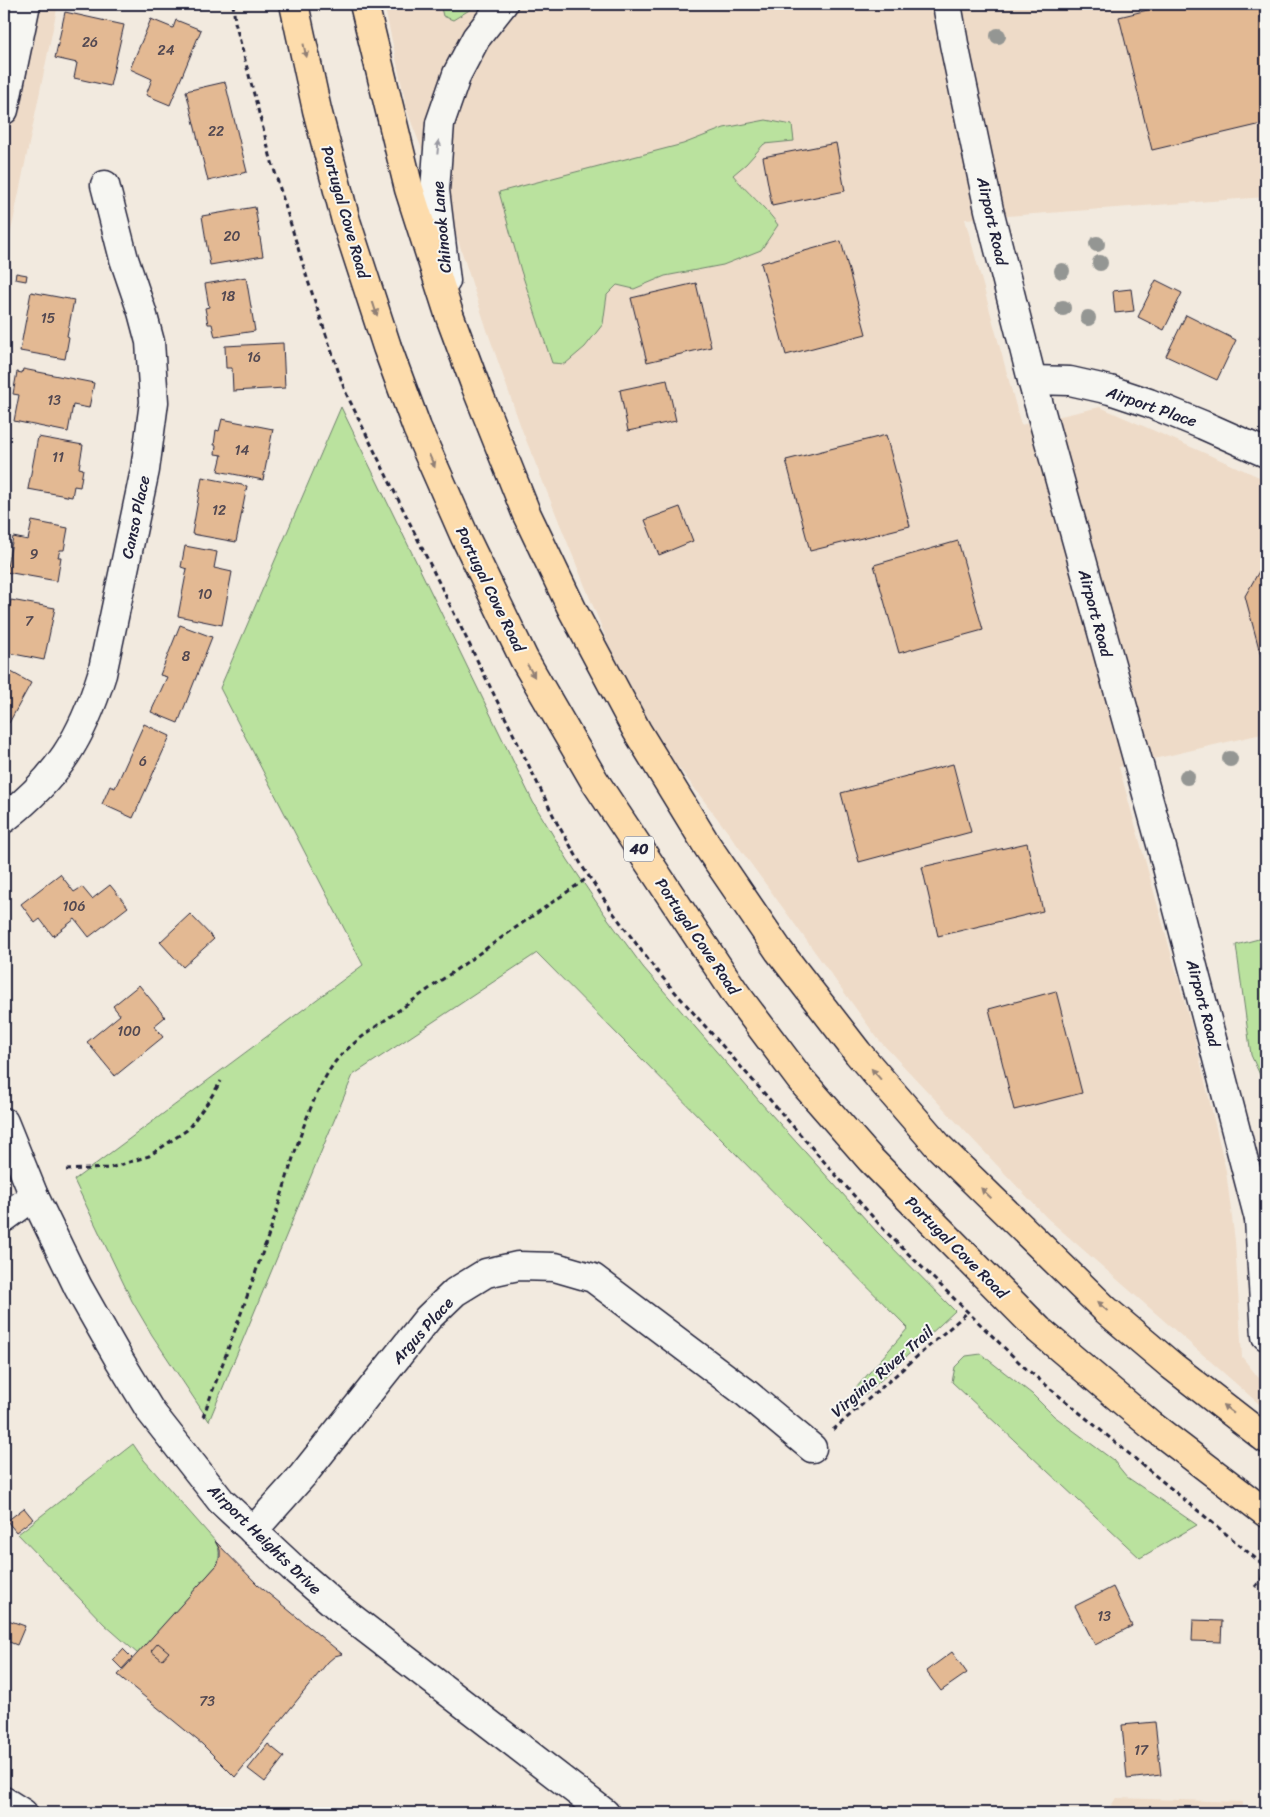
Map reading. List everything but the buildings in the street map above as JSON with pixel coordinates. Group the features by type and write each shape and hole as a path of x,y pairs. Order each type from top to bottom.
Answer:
{"main road":[{"name":"Portugal Cove Road","path":"294,4 317,110 346,221 387,347 417,428 465,537 524,659 594,780 736,994 800,1079 871,1160 1039,1330 1151,1425 1266,1513"},
{"path":"364,4 409,189 450,317 527,515 573,611 637,731 708,847 779,951 858,1053 939,1147 1106,1310 1172,1366 1266,1439"}],"street":[{"path":"4,110 26,4"},
{"name":"Chinook Lane","path":"450,317 434,190 440,123 457,74 476,38 503,4"},
{"name":"Airport Road","path":"947,4 991,216 1032,380 1263,1218 1266,1336"},
{"name":"Canso Place","path":"4,819 22,804 63,761 93,705 102,674 145,470 154,402 150,342 124,259 105,185"},
{"name":"Airport Place","path":"1032,380 1070,381 1110,390 1149,403 1266,452"},
{"name":"Airport Heights Drive","path":"4,1122 34,1196 78,1287 152,1412 221,1501 339,1608 605,1813"},
{"path":"4,1218 34,1196"},
{"name":"Argus Place","path":"253,1531 303,1475 428,1318 455,1292 486,1273 518,1266 555,1267 593,1278 746,1393 812,1448"},
{"path":"4,1801 23,1813"}],"path":[{"path":"203,1416 256,1273 308,1115 322,1082 336,1061 383,1023 497,940 589,877"},
{"path":"66,1170 110,1168 149,1156 186,1130 208,1102 220,1081"},
{"name":"Virginia River Trail","path":"812,1448 968,1312"},
{"path":"1264,1565 1262,1580 1266,1588"},
{"path":"1255,1587 1262,1580"}],"shaded area":[{"path":"4,4 58,4 4,265"},
{"path":"384,4 1266,4 1266,197 965,219 1021,425 1100,407 1266,480 1266,733 1119,767 1195,1039 1226,1171 1235,1241 1242,1357 1266,1387 1266,1410 1047,1218 878,1039 730,835 663,747 610,648 522,430 458,240 408,114"},
{"path":"1116,1798 1242,1802 1242,1813 1106,1813"}],"green space":[{"path":"440,4 475,4 471,9 453,20 443,16"},
{"path":"766,120 792,125 794,141 764,144 733,175 778,225 761,250 723,265 665,276 634,289 617,285 607,295 603,324 585,347 565,364 552,363 521,271 499,192 683,144 724,128"},
{"path":"341,407 533,802 568,860 603,912 643,967 761,1103 877,1232 955,1311 865,1395 856,1388 908,1328 537,953 353,1075 209,1421 152,1335 132,1301 74,1180 363,965 220,688"},
{"path":"1266,937 1266,1088 1251,1055 1236,945"},
{"path":"981,1354 1032,1394 1054,1416 1113,1460 1127,1477 1197,1525 1140,1558 952,1382 955,1367 966,1356"},
{"path":"133,1444 144,1460 215,1541 219,1553 217,1565 138,1654 104,1624 18,1534"}]}
